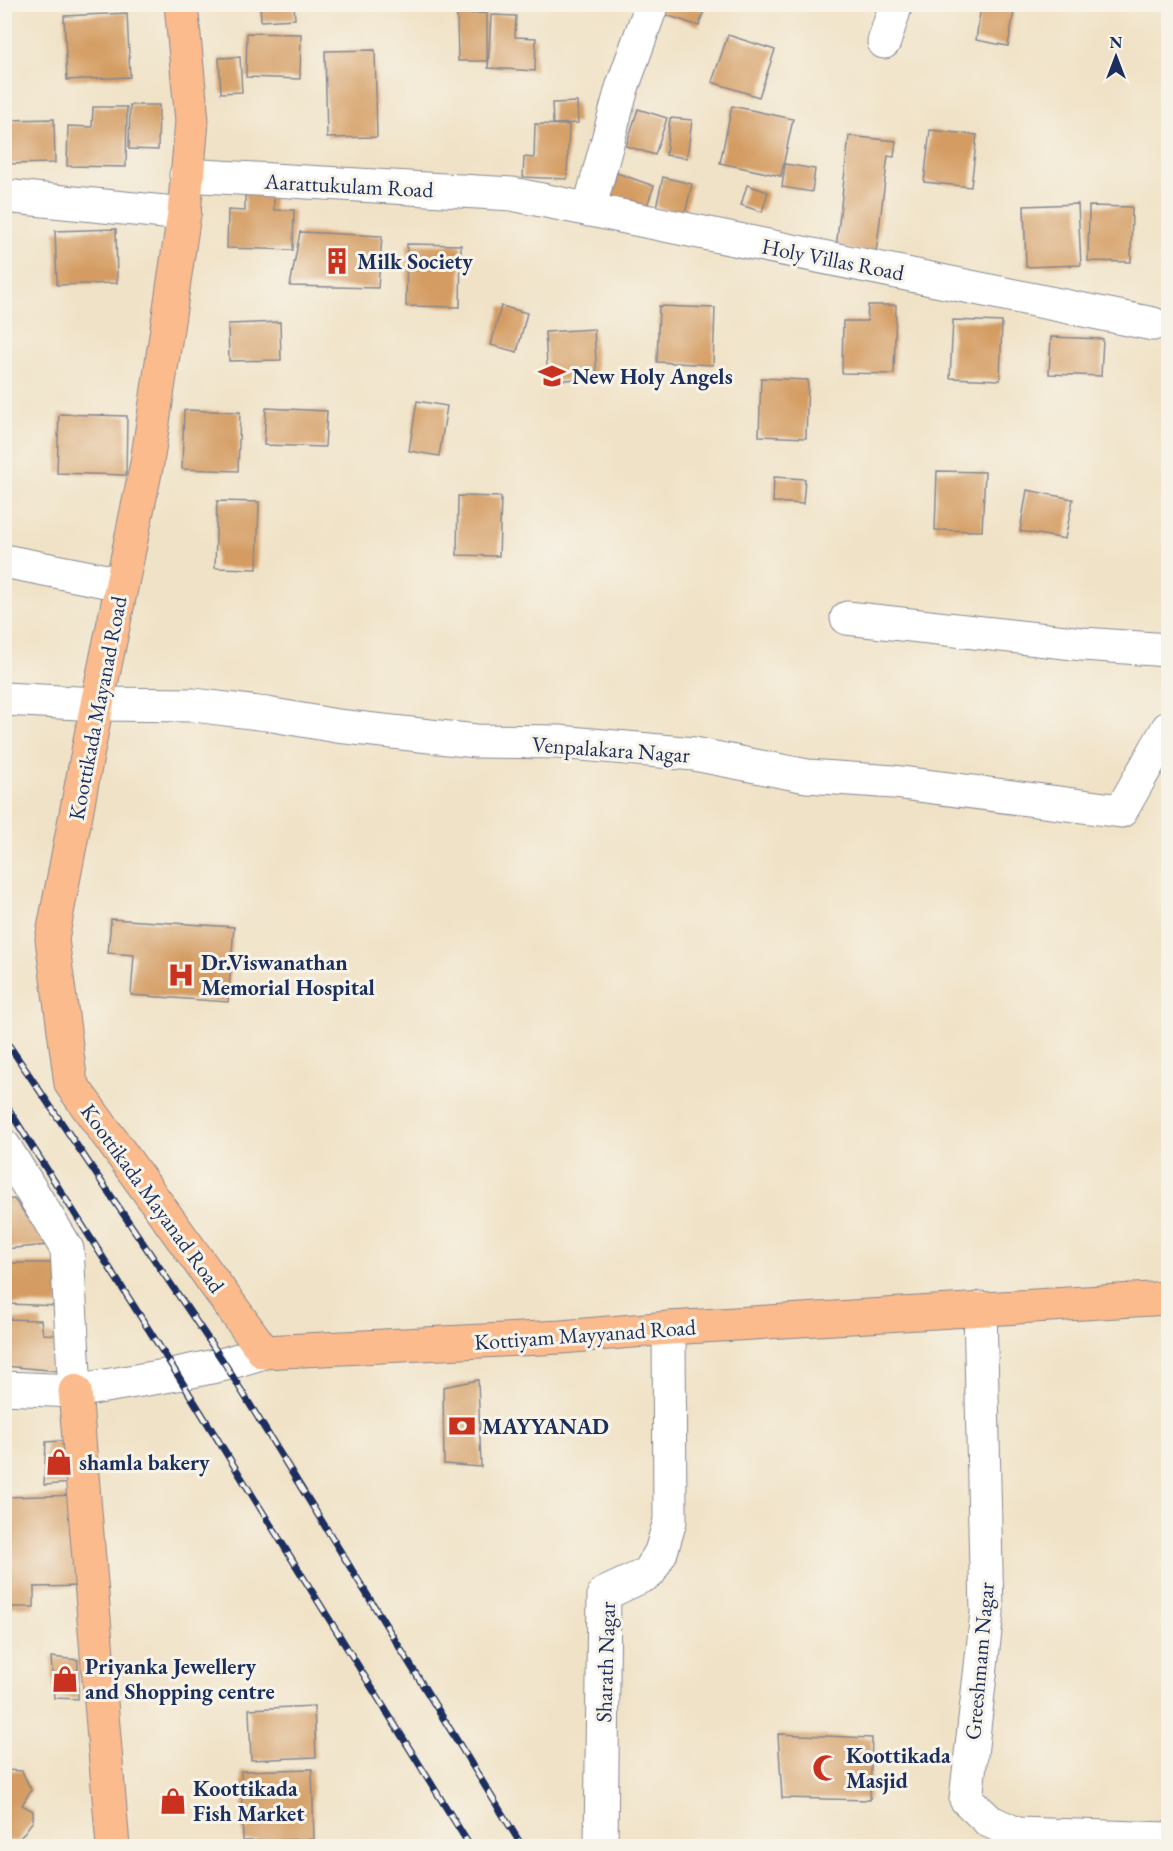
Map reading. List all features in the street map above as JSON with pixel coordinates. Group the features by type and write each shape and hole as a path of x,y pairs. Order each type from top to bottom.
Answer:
{"main road":[{"name":"Koottikada Mayanad Road","path":"181,4 192,121 184,214 147,463 97,704 52,939 71,1084 264,1352"},
{"name":"Kottiyam Mayyanad Road","path":"264,1352 561,1337 980,1308 1168,1298"},
{"path":"75,1391 113,1846"}],"street":[{"path":"590,210 622,88 652,4"},
{"path":"884,42 896,4"},
{"name":"Aarattukulam Road","path":"186,176 512,194"},
{"name":"Holy Villas Road","path":"512,194 1153,324"},
{"path":"4,196 184,214"},
{"path":"4,561 122,585"},
{"path":"847,618 1083,644 1168,650"},
{"name":"Venpalakara Nagar","path":"4,699 97,704 194,705 337,726 476,741 559,742 694,754 807,776 894,782 1121,811 1168,728"},
{"path":"4,1146 67,1249 75,1391"},
{"name":"Greeshmam Nagar","path":"980,1308 987,1613 966,1799 989,1821 1017,1834 1168,1839"},
{"name":"Sharath Nagar","path":"601,1846 604,1594 649,1573 661,1552 670,1521 669,1328"},
{"name":"Kottiyam Mayyanad Road","path":"4,1388 75,1391 177,1374 225,1364 264,1352"}],"building":[{"path":"260,4 294,4 295,19 261,21"},
{"path":"659,4 706,4 699,26 657,12"},
{"path":"981,6 1014,12 1008,46 976,40"},
{"path":"127,13 130,77 67,80 64,16"},
{"path":"487,13 487,61 458,61 457,14"},
{"path":"491,15 516,16 515,37 536,38 535,71 488,68"},
{"path":"4,31 6,31 8,94 4,94"},
{"path":"247,33 301,34 300,79 246,77"},
{"path":"728,35 775,50 759,97 712,82"},
{"path":"375,50 377,137 327,138 325,51"},
{"path":"240,57 242,92 221,93 219,58"},
{"path":"577,102 578,123 553,124 552,103"},
{"path":"130,105 159,105 158,150 129,149"},
{"path":"732,106 793,119 781,176 720,163"},
{"path":"93,107 127,107 126,167 67,166 68,126 92,127"},
{"path":"638,109 667,118 655,155 626,146"},
{"path":"670,118 692,120 687,158 666,155"},
{"path":"54,119 55,163 6,164 6,120"},
{"path":"535,124 569,125 567,179 523,177 524,157 534,158"},
{"path":"930,130 977,135 971,187 924,182"},
{"path":"849,136 896,141 894,157 888,156 876,253 836,248"},
{"path":"785,164 815,169 812,192 782,187"},
{"path":"617,173 654,186 640,225 603,211"},
{"path":"663,177 692,184 685,214 656,207"},
{"path":"747,185 768,192 762,212 741,205"},
{"path":"245,191 274,192 274,210 294,210 293,250 227,248 228,210 245,211"},
{"path":"1078,204 1081,265 1026,267 1024,206"},
{"path":"1089,206 1132,207 1131,262 1088,261"},
{"path":"116,229 117,283 57,285 55,231"},
{"name":"Milk Society","path":"300,232 382,236 378,288 290,286"},
{"path":"407,244 461,245 460,307 406,306"},
{"path":"868,305 896,305 894,374 842,373 843,321 867,321"},
{"path":"501,306 527,313 517,352 491,345"},
{"path":"659,306 715,308 713,365 657,362"},
{"path":"953,320 1002,322 1000,380 950,378"},
{"path":"280,322 281,360 229,361 228,324"},
{"path":"594,329 597,378 548,381 545,332"},
{"path":"1051,337 1103,339 1101,376 1049,374"},
{"path":"761,378 808,380 806,438 759,436"},
{"path":"417,401 447,406 439,456 409,451"},
{"path":"266,408 327,411 325,447 264,445"},
{"path":"184,410 240,412 238,471 182,469"},
{"path":"59,414 127,416 126,475 57,473"},
{"path":"937,471 985,472 982,531 935,530"},
{"path":"774,477 805,479 803,504 773,502"},
{"path":"1027,490 1073,499 1065,539 1020,531"},
{"path":"458,496 501,497 499,556 457,555"},
{"path":"217,501 259,502 257,569 215,568"},
{"name":"Dr.Viswanathan Memorial Hospital","path":"111,919 234,927 228,1002 131,995 134,955 108,953"},
{"path":"14,1199 48,1245 4,1249 4,1200"},
{"path":"8,1263 60,1263 59,1306 8,1304"},
{"path":"4,1319 41,1320 43,1334 59,1335 59,1371 4,1366"},
{"name":"MAYYANAD","path":"478,1380 481,1467 444,1464 443,1387"},
{"name":"shamla bakery","path":"73,1440 74,1483 44,1485 46,1442"},
{"path":"82,1495 84,1586 34,1587 34,1607 4,1607 4,1497"},
{"name":"Priyanka Jewellery and Shopping centre","path":"51,1657 78,1660 78,1699 54,1698"},
{"path":"314,1706 316,1757 251,1760 249,1709"},
{"name":"Koottikada Masjid","path":"778,1734 872,1738 870,1800 782,1798"},
{"path":"312,1769 314,1839 243,1841 241,1771"},
{"path":"4,1770 22,1771 31,1790 22,1805 33,1811 33,1821 18,1841 4,1841"}],"railway":[{"path":"4,1038 225,1364 522,1846"},
{"path":"4,1102 177,1374 470,1846"}],"place":[{"name":"Milk Society","path":"337,261"},
{"name":"New Holy Angels","path":"552,376"},
{"name":"Dr.Viswanathan Memorial Hospital","path":"181,975"},
{"name":"MAYYANAD","path":"462,1426"},
{"name":"shamla bakery","path":"59,1462"},
{"name":"Priyanka Jewellery and Shopping centre","path":"65,1679"},
{"name":"Koottikada Masjid","path":"826,1768"},
{"name":"Koottikada Fish Market","path":"173,1801"}]}
